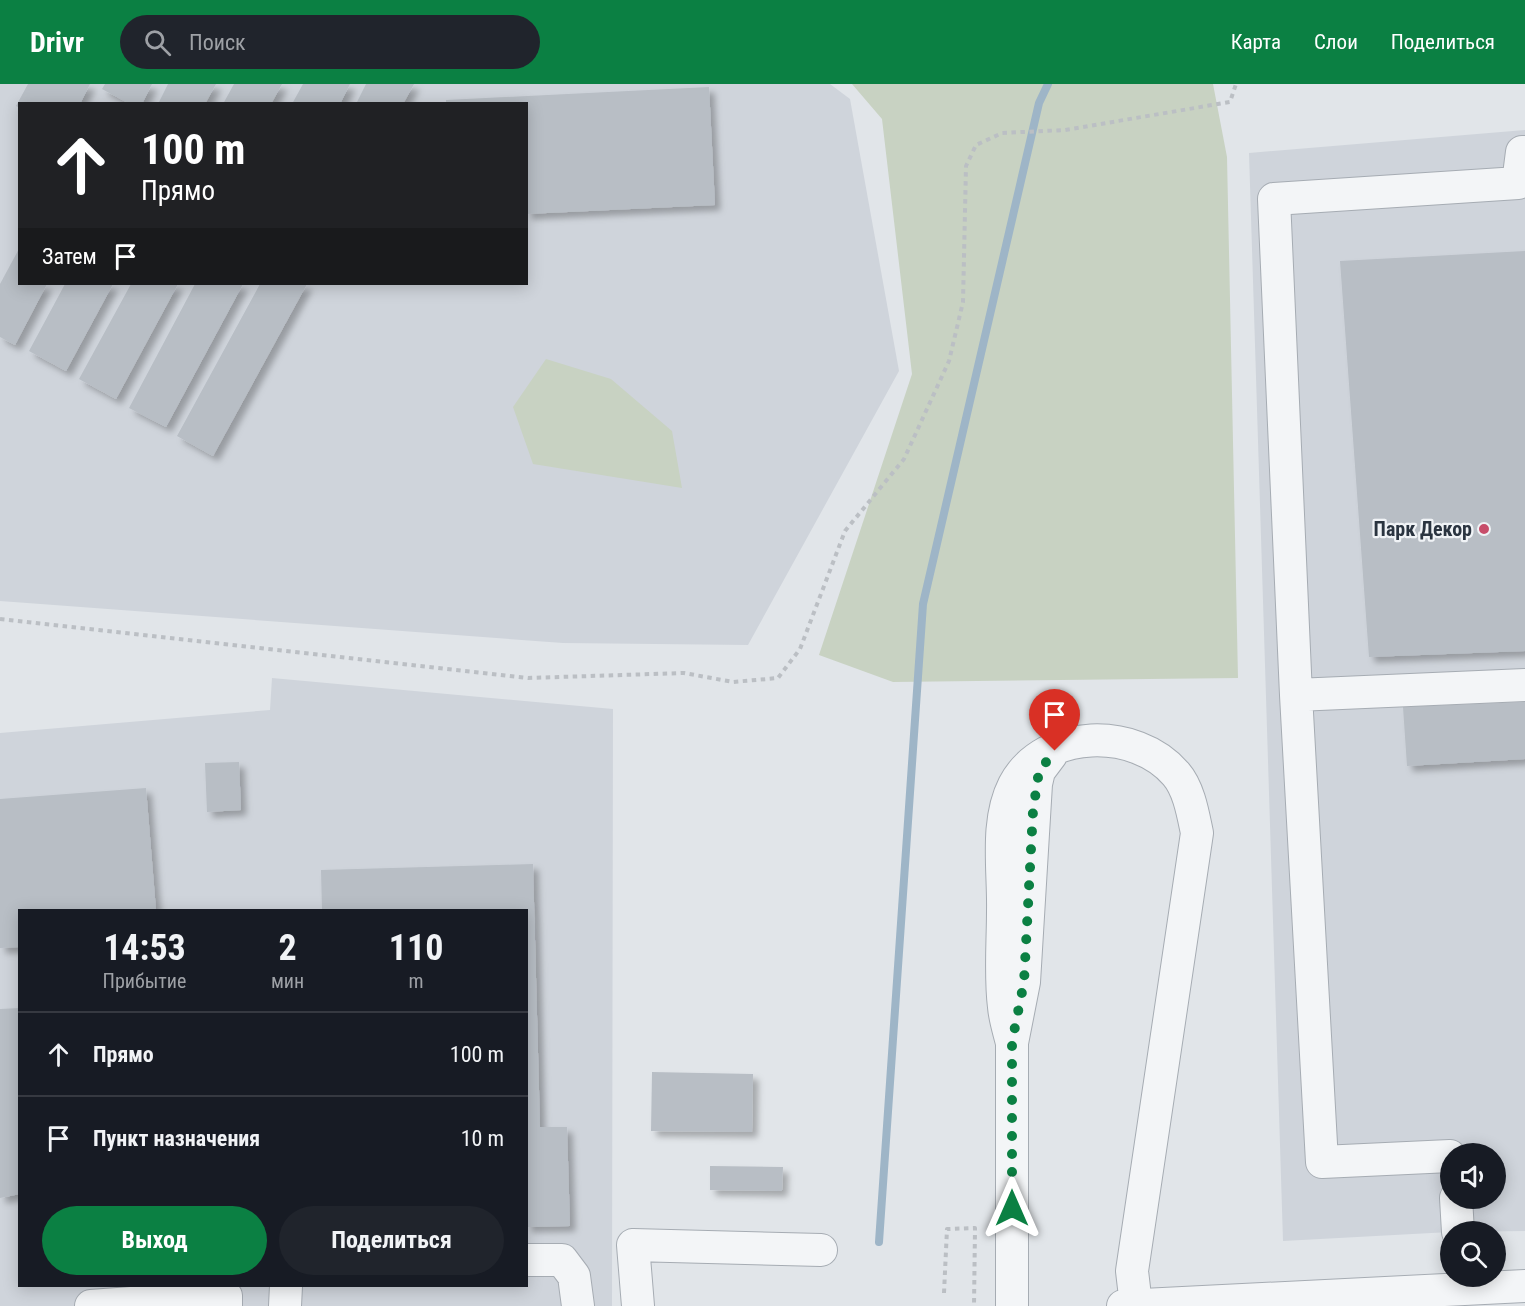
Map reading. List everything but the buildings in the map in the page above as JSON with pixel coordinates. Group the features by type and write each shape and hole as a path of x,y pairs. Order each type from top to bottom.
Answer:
{"street":[{"path":"1440,1156 1322,1162 1296,695 1274,199 1518,183 1522,152 1525,152"},
{"path":"1296,695 1525,685"},
{"path":"1012,1042 1004,1010 1001,981 1005,812 1014,784 1023,770 1036,758 1067,745 1119,741 1146,751 1176,774 1187,794 1197,833 1132,1271 1129,1306 1440,1283"},
{"path":"1012,1306 1012,1042 1024,982 1036,784 1045,760 1067,745"},
{"path":"638,1306 633,1245 821,1250"},
{"path":"528,1260 562,1260 574,1276 578,1306"},
{"path":"1506,1285 1525,1286"},
{"path":"285,1306 286,1287"},
{"path":"91,1306 225,1296 226,1306"}],"path":[{"path":"0,619 528,678 684,673 733,682 778,678 800,649 845,531 904,459 949,361 963,302 966,166 976,145 1002,133 1065,130 1230,102 1236,84"},
{"path":"944,1293 947,1228 975,1228 974,1306"}],"shaded area":[{"path":"0,84 830,84 850,99 899,371 748,645 563,643 0,601"},
{"path":"1525,130 1525,1231 1506,1231 1506,1221 1440,1221 1440,1233 1283,1241 1249,153"},
{"path":"272,678 613,709 612,1306 0,1306 0,733 270,710"}],"green space":[{"path":"852,84 1213,84 1227,157 1238,678 893,682 819,655 912,374 882,119"},
{"path":"546,359 611,379 672,431 682,488 533,464 513,407"}],"waterway":[{"path":"879,1242 923,604 1039,103 1048,84"}],"place":[{"name":"Парк Декор","path":"1484,529"}],"route":[{"path":"1012,1208 1012,1042 1024,982 1033,811 1039,771 1045,760 1055,751"}]}
